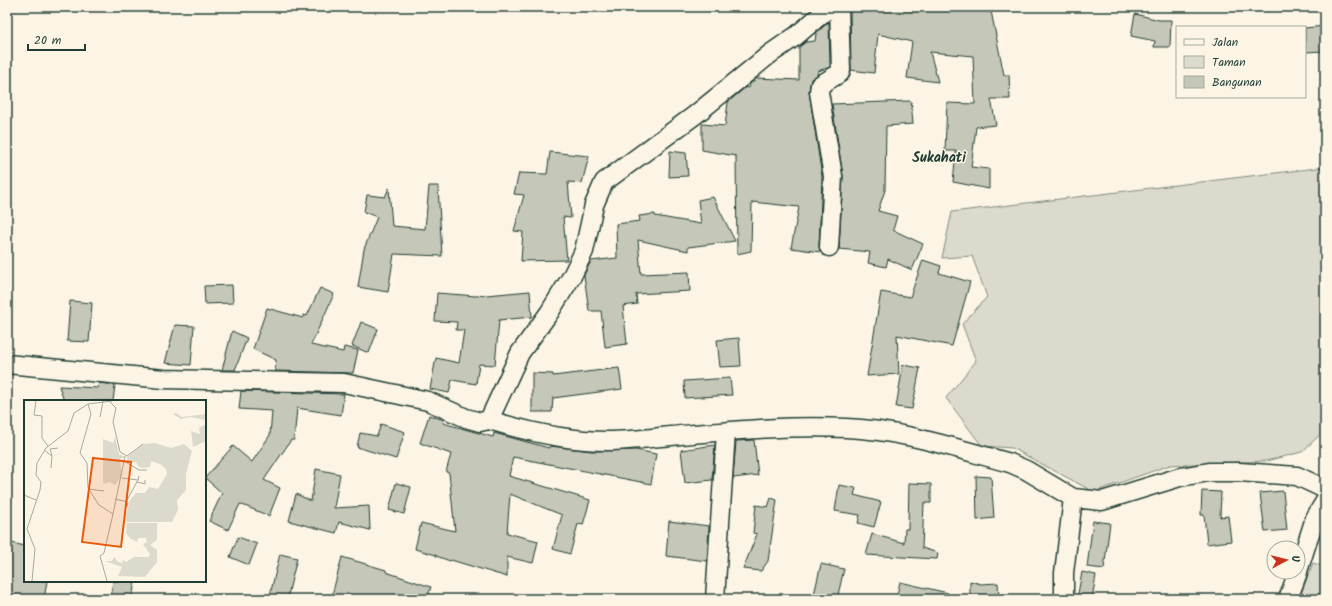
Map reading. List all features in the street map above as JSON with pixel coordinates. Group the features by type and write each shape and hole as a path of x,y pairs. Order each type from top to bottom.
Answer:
{"street":[{"path":"489,420 520,353 549,313 572,276 584,251 594,204 604,182 695,115 830,7"},
{"path":"829,247 833,176 819,92 820,85 840,73 841,70 839,7"},
{"path":"7,364 164,379 344,383 428,401 466,418 480,422 489,420 519,429 556,437 608,441 726,432 845,428 876,430 911,437 1010,463 1026,470 1073,498 1102,501 1180,477 1209,472 1239,472 1297,476 1325,489"},
{"path":"715,599 726,432"},
{"path":"1064,599 1064,573 1073,498"},
{"path":"1306,547 1315,518 1325,501"},
{"path":"1288,599 1295,580"}],"green space":[{"path":"1325,167 1325,430 1302,452 1266,461 1170,465 1094,492 1012,448 982,446 946,398 976,361 962,324 987,297 972,256 942,258 952,212"},
{"path":"1313,563 1325,567 1325,599 1301,594"}],"building":[{"path":"850,7 986,7 987,12 991,11 1004,75 1009,75 1010,99 991,99 996,125 976,127 971,167 989,169 989,189 953,182 956,151 945,151 947,103 975,104 973,56 930,52 938,82 907,78 912,42 878,34 874,73 851,70"},
{"path":"1135,14 1159,20 1171,20 1170,47 1154,47 1155,41 1131,36"},
{"path":"829,22 830,67 818,71 817,75 811,79 809,91 822,177 820,252 791,248 799,207 752,202 751,251 737,254 736,156 702,150 702,124 725,126 728,102 746,87 749,88 750,84 757,78 799,80 799,47 806,42 815,41 816,33"},
{"path":"1325,26 1325,51 1306,52 1306,28"},
{"path":"911,101 913,124 886,126 885,190 878,211 897,216 893,230 923,244 912,270 888,259 886,267 868,263 870,252 839,249 843,176 832,104"},
{"path":"670,151 686,153 688,176 669,177"},
{"path":"550,152 589,156 582,183 568,182 571,218 563,217 567,260 521,261 523,232 514,231 524,195 514,194 519,173 547,174"},
{"path":"429,186 438,186 442,256 394,254 388,292 358,287 364,249 377,217 364,212 367,195 385,197 389,188 392,226 425,229"},
{"path":"713,197 735,241 688,247 688,251 638,240 641,274 689,272 690,291 636,294 637,304 623,306 627,344 605,347 601,311 589,311 584,275 591,261 617,258 616,224 640,221 639,216 655,214 655,216 701,224 698,200"},
{"path":"923,260 941,266 939,273 970,282 952,346 897,335 899,374 867,376 881,292 910,297"},
{"path":"232,285 233,303 205,304 204,286"},
{"path":"320,288 334,294 311,345 343,352 344,347 358,350 353,373 275,371 276,360 253,349 267,308 303,318 304,315 307,316"},
{"path":"530,291 532,317 499,320 495,365 479,364 476,384 452,380 449,393 430,389 436,358 459,363 464,330 456,330 457,322 435,321 437,293 476,296"},
{"path":"70,301 92,303 89,342 67,341"},
{"path":"361,322 378,329 369,353 352,346"},
{"path":"175,325 194,326 191,365 165,363"},
{"path":"232,331 247,338 235,370 222,370"},
{"path":"739,338 741,366 720,367 717,340"},
{"path":"903,365 920,368 912,409 896,407"},
{"path":"619,368 622,389 553,398 552,412 532,412 532,373 553,374 553,376"},
{"path":"730,378 732,395 685,398 684,381"},
{"path":"99,383 115,385 113,400 64,400 59,386 98,388"},
{"path":"241,391 344,394 341,415 297,408 294,440 291,440 264,480 280,488 269,516 240,504 228,530 209,521 222,493 206,479 206,477 233,446 252,462 270,435 272,411 239,409"},
{"path":"429,415 444,420 443,423 493,437 494,433 549,448 550,446 592,451 636,450 656,454 651,484 513,457 509,476 590,500 583,525 578,524 570,554 553,549 562,515 510,494 507,533 538,541 533,563 507,557 507,577 451,560 450,561 415,549 421,523 455,531 449,473 446,472 451,454 420,443"},
{"path":"381,424 405,432 396,459 357,447 360,433 377,436"},
{"path":"754,440 758,475 733,478 736,441"},
{"path":"715,445 712,480 685,483 681,450"},
{"path":"316,469 340,474 334,508 369,506 370,530 339,522 336,533 289,521 296,494 311,501"},
{"path":"976,476 991,477 994,518 977,520"},
{"path":"396,483 411,487 404,514 389,510"},
{"path":"909,483 931,484 931,503 924,503 922,548 938,553 937,559 866,555 872,534 904,543 905,529 908,529"},
{"path":"839,485 856,488 854,495 881,502 874,527 858,523 860,515 835,511"},
{"path":"1202,491 1221,492 1220,517 1228,516 1231,541 1207,544 1204,515 1201,515"},
{"path":"1283,491 1287,530 1265,532 1260,493"},
{"path":"771,498 777,500 768,561 761,571 743,569 757,534 753,533 756,505 768,507"},
{"path":"669,521 709,526 707,561 666,556"},
{"path":"1093,521 1110,523 1104,569 1087,567"},
{"path":"238,537 257,544 249,565 230,557"},
{"path":"7,542 24,546 24,582 47,582 44,599 7,599"},
{"path":"280,554 297,558 287,599 269,599"},
{"path":"342,557 386,570 386,572 431,587 427,599 331,599"},
{"path":"821,564 844,569 837,599 813,599"},
{"path":"1082,572 1096,575 1092,599 1077,599"},
{"path":"970,581 981,584 998,583 999,599 970,599"},
{"path":"113,582 135,582 132,599 110,599"},
{"path":"900,582 948,593 947,599 896,599"}],"district":[{"name":"Sukahati","path":"939,158"}]}
